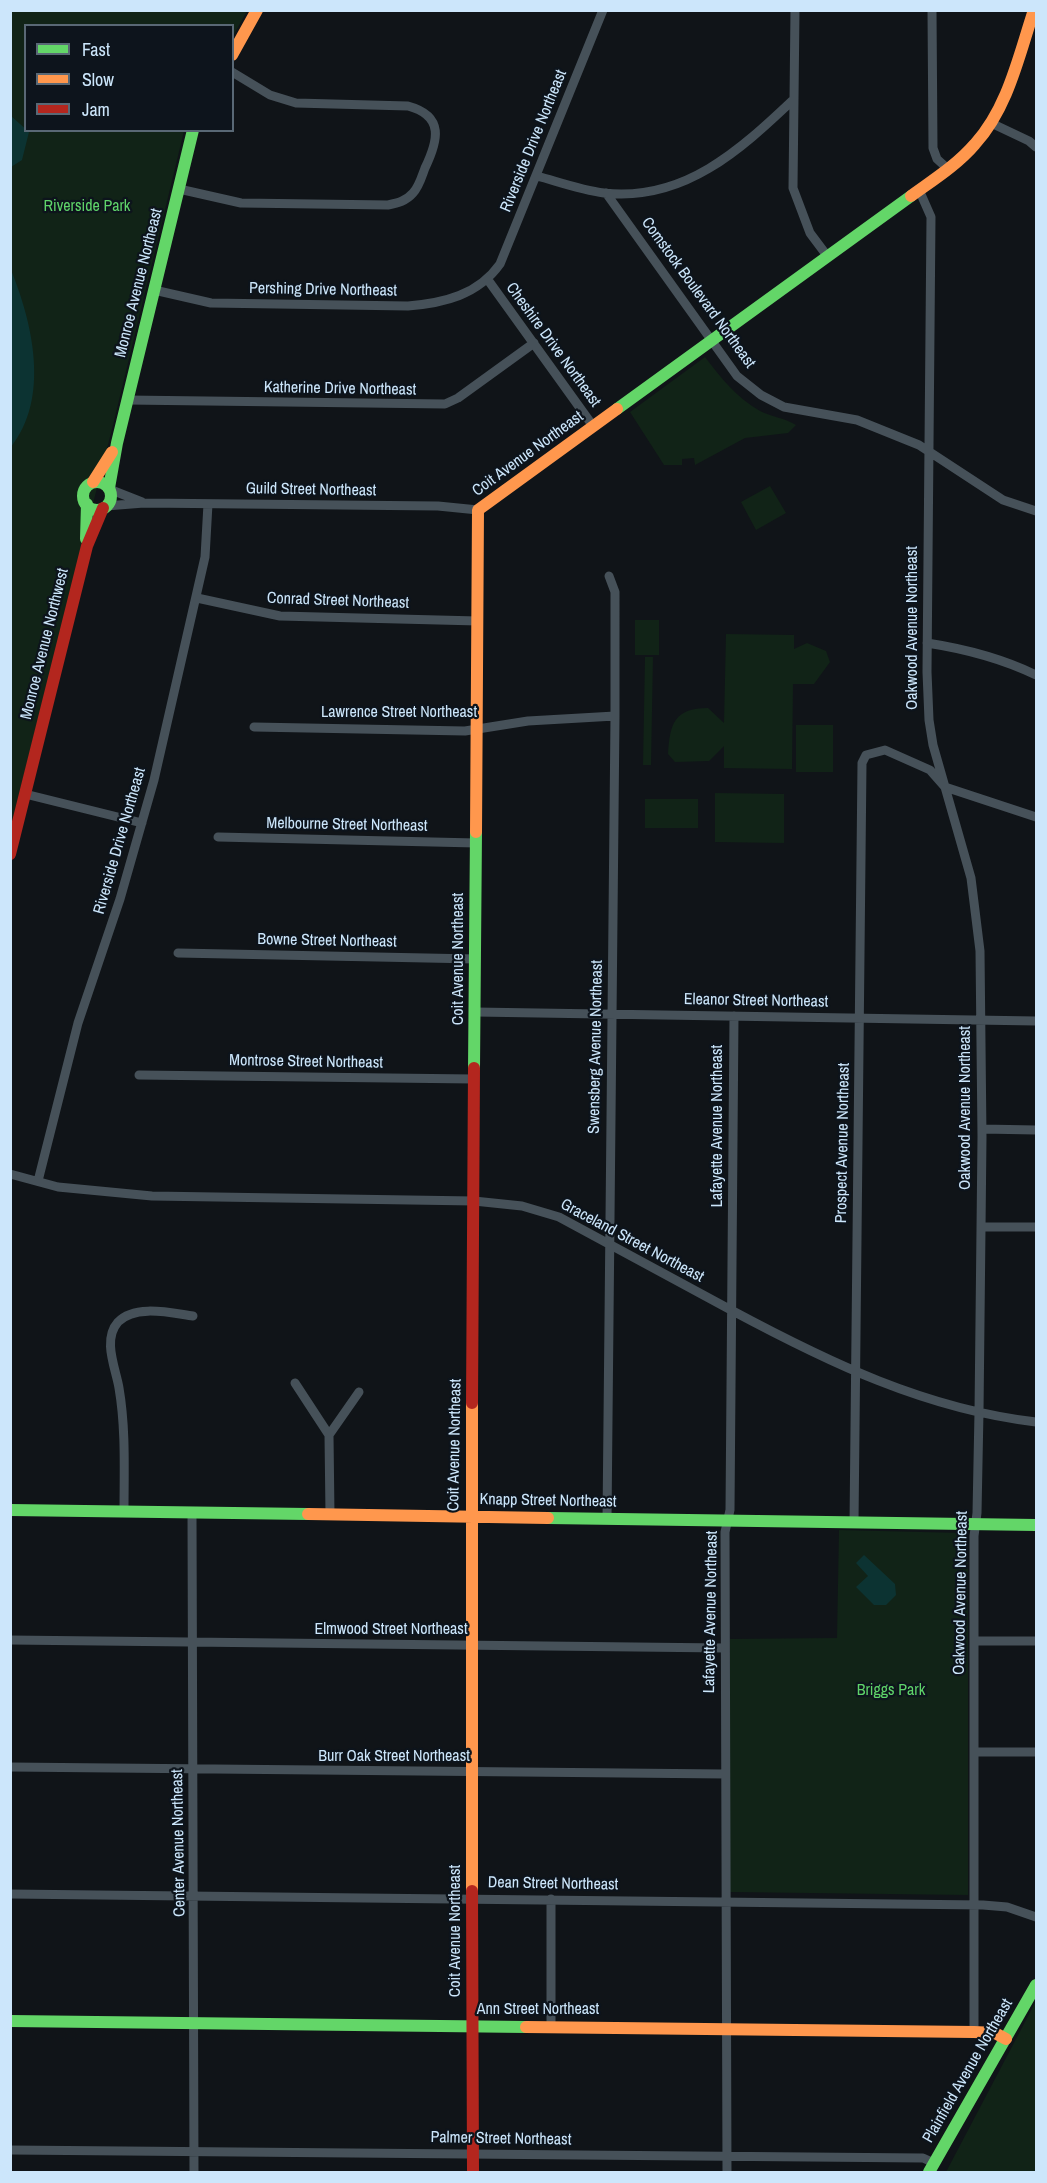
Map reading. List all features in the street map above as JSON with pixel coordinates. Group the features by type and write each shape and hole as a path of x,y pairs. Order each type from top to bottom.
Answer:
{"street":[{"path":"234,51 257,10"},
{"name":"Riverside Drive Northeast","path":"488,280 500,264 603,10"},
{"path":"795,10 793,188 810,233 828,256"},
{"path":"932,10 933,148 937,159 948,169"},
{"name":"Coit Avenue Northeast","path":"473,2172 471,1517 478,510 710,340 920,192 948,169 981,138 991,123 1006,91 1034,13"},
{"path":"179,189 241,203 388,205 402,202 414,192 437,142 434,125 429,116 420,110 408,106 296,103 270,95 234,73"},
{"path":"537,176 606,193 656,191 685,183 722,162 794,99"},
{"path":"991,123 1029,141 1036,147"},
{"name":"Monroe Avenue Northeast","path":"109,489 117,443 193,132"},
{"name":"Oakwood Avenue Northeast","path":"920,192 932,217 927,643 929,720 945,788 971,878 980,951 982,1130 974,1641 974,2032"},
{"name":"Comstock Boulevard Northeast","path":"606,193 737,376 761,395 776,403 874,425 929,449 1003,500 1036,511"},
{"name":"Pershing Drive Northeast","path":"154,290 226,303 408,306 435,303 467,292 488,280"},
{"name":"Cheshire Drive Northeast","path":"488,280 593,426"},
{"name":"Katherine Drive Northeast","path":"128,400 445,404 458,398 534,343"},
{"name":"Monroe Avenue Northeast","path":"93,483 117,443"},
{"path":"100,482 109,489 111,498 105,507 94,509 87,504 84,491 93,483 100,482"},
{"name":"Guild Street Northeast","path":"109,489 144,503"},
{"name":"Guild Street Northeast","path":"105,507 144,503 438,506 478,510"},
{"name":"Monroe Avenue Northwest","path":"87,504 87,546"},
{"name":"Riverside Drive Northeast","path":"38,1181 78,1023 120,900 142,823 197,598 205,557 208,504"},
{"name":"Monroe Avenue Northwest","path":"10,854 87,546 105,507"},
{"name":"Swensberg Avenue Northeast","path":"606,1519 615,716 615,591 609,576"},
{"name":"Conrad Street Northeast","path":"197,598 280,616 478,621"},
{"path":"927,643 980,653 1012,663 1036,675"},
{"name":"Lawrence Street Northeast","path":"254,728 477,730 528,721 615,716"},
{"name":"Prospect Avenue Northeast","path":"854,1523 862,763 866,755 885,750 930,770 945,788"},
{"path":"945,788 1036,817"},
{"path":"25,794 142,823"},
{"name":"Melbourne Street Northeast","path":"218,837 476,843"},
{"name":"Bowne Street Northeast","path":"178,953 476,958"},
{"name":"Eleanor Street Northeast","path":"476,1012 1036,1021"},
{"name":"Lafayette Avenue Northeast","path":"727,2172 724,1648 725,1532 730,1510 734,1016"},
{"name":"Montrose Street Northeast","path":"139,1075 473,1079"},
{"path":"982,1130 1036,1130"},
{"name":"Graceland Street Northeast","path":"10,1174 58,1187 152,1196 474,1201 522,1206 552,1215 855,1373 912,1394 979,1412 1036,1422"},
{"path":"981,1227 1036,1227"},
{"path":"124,1512 124,1423 111,1349 113,1330 118,1322 135,1313 171,1312 193,1316"},
{"path":"295,1383 329,1435 330,1515"},
{"path":"329,1435 359,1392"},
{"name":"Knapp Street Northeast","path":"16,1510 1036,1525"},
{"name":"Center Avenue Northeast","path":"192,1513 195,1897 194,2172"},
{"name":"Elmwood Street Northeast","path":"10,1641 724,1648"},
{"path":"974,1641 1036,1641"},
{"path":"974,1752 1036,1752"},
{"name":"Burr Oak Street Northeast","path":"10,1767 725,1774"},
{"name":"Dean Street Northeast","path":"10,1894 974,1905 1007,1907 1036,1917"},
{"path":"551,1899 551,2026"},
{"name":"Plainfield Avenue Northeast","path":"931,2168 1036,1985"},
{"name":"Ann Street Northeast","path":"10,2021 974,2032 996,2033 1006,2039"},
{"name":"Palmer Street Northeast","path":"10,2150 923,2158 931,2168"}],"green space":[{"name":"Riverside Park","path":"11,11 247,11 234,34 234,24 24,24 24,132 184,132 113,425 11,826"},
{"path":"705,357 723,380 744,400 760,411 796,425 788,433 745,438 695,465 694,458 682,459 682,465 664,465 630,412"},
{"path":"770,486 786,513 756,530 741,502"},
{"path":"635,620 659,620 659,655 635,655"},
{"path":"726,634 794,635 794,649 807,643 826,651 830,662 814,684 793,684 792,769 724,768 724,746 709,761 675,762 668,754 673,726 681,715 688,711 708,708 724,723"},
{"path":"645,657 653,657 651,765 643,765"},
{"path":"796,725 833,725 833,772 796,772"},
{"path":"715,793 784,794 784,843 715,842"},
{"path":"645,799 698,799 698,828 645,828"},
{"name":"Briggs Park","path":"839,1530 963,1533 968,1538 968,1895 730,1892 730,1639 837,1638"},
{"path":"1036,2001 1036,2172 946,2172"}],"shaded area":[{"path":"11,116 24,128 24,132 29,132 22,160 11,167"},
{"path":"11,270 31,337 34,384 31,406 23,428 11,447"},
{"path":"864,1555 895,1584 896,1595 886,1605 874,1605 856,1587 868,1576 856,1563"}],"traffic: fast":[{"path":"109,488 117,443 193,132"},
{"path":"617,409 911,196"},
{"path":"97,482 107,486 111,496 107,506 97,510 87,506 83,496 87,486 97,482"},
{"path":"86,539 87,504"},
{"path":"474,1068 476,832"},
{"path":"10,1510 308,1514"},
{"path":"548,1518 1036,1525"},
{"path":"929,2172 1036,1985"},
{"path":"10,2021 526,2027"}],"traffic: slow":[{"path":"234,51 257,10"},
{"path":"911,196 960,159 986,130 1004,98 1034,10"},
{"path":"476,832 478,510 617,409"},
{"path":"93,482 112,452"},
{"path":"472,1403 472,1891"},
{"path":"308,1514 548,1518"},
{"path":"526,2027 974,2032 995,2033 1006,2039"}],"traffic: jam":[{"path":"10,854 87,546 103,508"},
{"path":"472,1403 474,1068"},
{"path":"472,1891 473,2172"}]}
